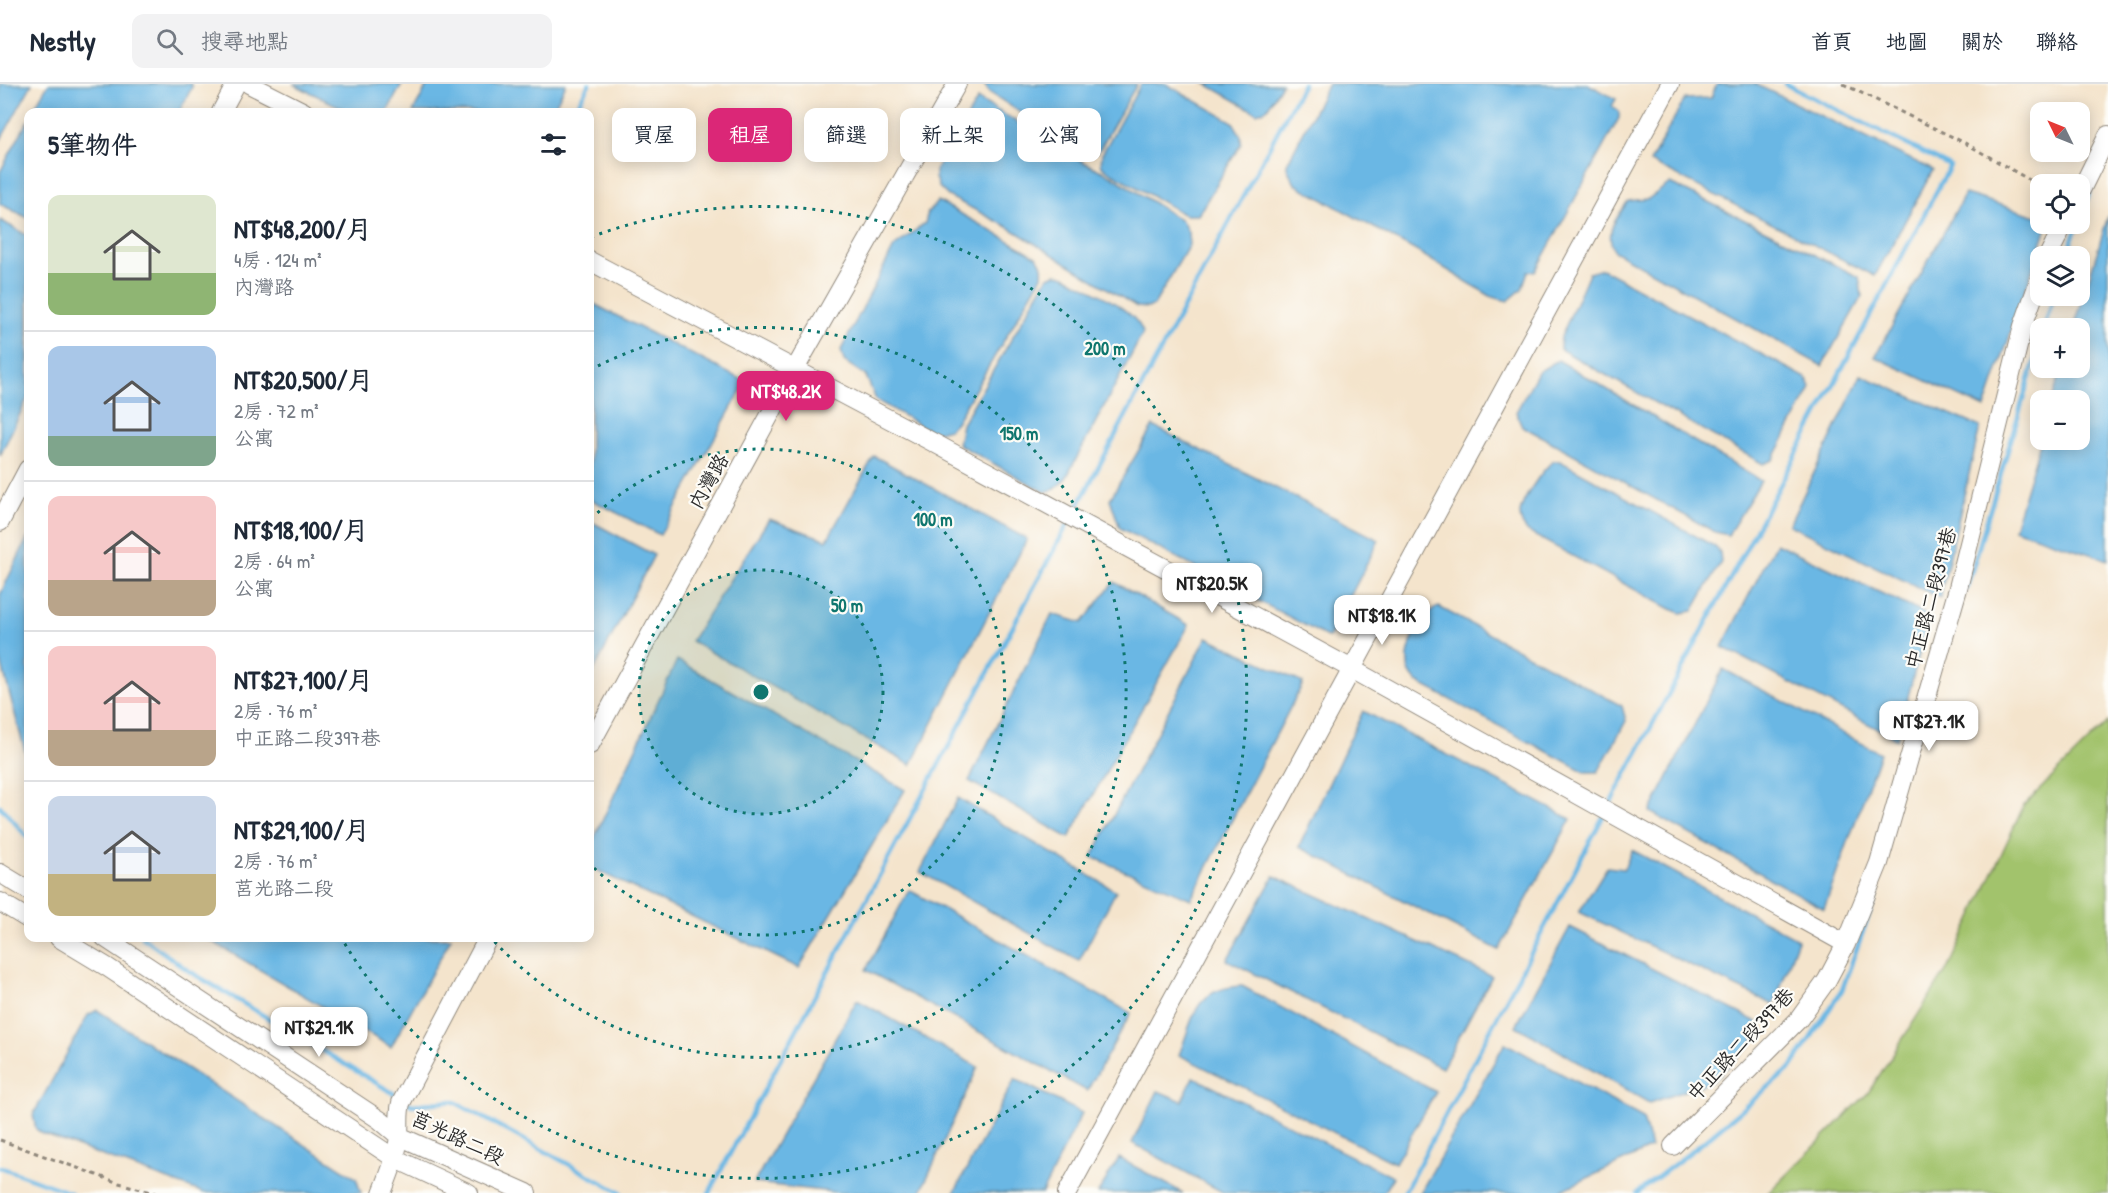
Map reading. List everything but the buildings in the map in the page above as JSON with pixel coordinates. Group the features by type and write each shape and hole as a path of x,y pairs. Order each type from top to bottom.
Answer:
{"street":[{"path":"223,108 236,84"},
{"path":"249,84 296,108"},
{"name":"內灣路","path":"594,738 795,369 957,84"},
{"path":"1067,1193 1350,668 1670,84"},
{"path":"2089,174 2108,135"},
{"path":"594,263 1350,668 1765,901 1846,944"},
{"name":"中正路二段397巷","path":"1673,1146 1799,1019 1827,980 1846,944 1879,863 1957,591 2023,326 2030,306"},
{"path":"0,522 24,477"},
{"path":"0,873 24,888"},
{"path":"0,902 24,917"},
{"path":"66,942 107,967 394,1158 469,1193"},
{"name":"莒光路二段","path":"112,942 370,1113 399,1136 527,1193"},
{"path":"382,1193 399,1136 398,1115 401,1102 486,942"},
{"path":"107,967 131,954"}],"path":[{"path":"1843,84 1965,143 2030,180"},
{"path":"0,1140 119,1183 155,1193"}],"green space":[{"path":"2108,722 2108,1193 1768,1193 1868,1093 1951,963 2024,805"}],"water":[{"path":"0,84 32,84 0,141"},
{"path":"48,84 191,84 192,87 181,108 34,108"},
{"path":"293,84 402,84 389,108 342,108"},
{"path":"428,84 566,84 554,108 415,108"},
{"path":"984,84 1137,84 1101,147 1101,108 1017,108 1017,110 989,92"},
{"path":"1141,84 1166,84 1233,122 1241,136 1241,144 1198,215 1185,215 1103,168 1101,164 1102,154"},
{"path":"1206,84 1282,84 1267,109 1257,113"},
{"path":"1328,84 1588,84 1616,99 1612,106 1619,112 1619,118 1535,272 1528,271 1522,289 1508,301 1492,297 1418,252 1295,184 1287,164"},
{"path":"1717,84 1755,84 1933,170 1875,276 1650,162 1685,99 1711,98"},
{"path":"978,99 993,108 973,108"},
{"path":"1005,115 1017,122 1017,162 1084,162 1112,176 1182,221 1188,232 1189,245 1154,305 1148,308 1137,307 1010,228 948,196 939,187 935,171 940,162 1005,162"},
{"path":"24,127 24,216 0,204 0,172"},
{"path":"1670,183 1859,277 1862,296 1822,366 1614,251 1611,244 1611,231 1628,201 1648,199"},
{"path":"1965,194 2030,214 2030,234 2045,234 2040,246 2030,246 2030,277 1985,408 1875,357"},
{"path":"938,201 1036,256 1041,263 1042,276 956,422 949,429 934,433 876,400 866,376 844,361 841,350 894,247 925,223 928,212"},
{"path":"2108,216 2108,560 2014,529 2038,450 2090,450 2090,390 2055,390 2059,378 2090,378 2090,318 2077,318 2081,306 2090,306 2090,275"},
{"path":"0,220 24,234 24,405 0,456"},
{"path":"1602,269 1806,378 1811,388 1773,460 1763,464 1560,349 1561,337 1589,273"},
{"path":"1055,274 1063,275 1097,292 1121,307 1131,315 1143,333 1066,478 1055,489 1045,492 958,444 962,424 1047,278"},
{"path":"594,304 746,382 660,535 594,501"},
{"path":"1558,360 1761,481 1728,535 1715,532 1522,426 1516,412 1538,372"},
{"path":"1861,375 1980,427 1940,598 1789,525"},
{"path":"1153,426 1379,540 1329,638 1120,528 1110,499"},
{"path":"874,456 1027,539 911,765 691,641 769,519 827,540"},
{"path":"1554,461 1560,461 1714,546 1720,552 1721,562 1693,611 1681,613 1671,609 1528,532 1523,526 1521,508 1533,485"},
{"path":"594,523 654,555 594,670"},
{"path":"1776,543 1929,616 1897,739 1722,647"},
{"path":"24,545 24,748 0,658 0,595"},
{"path":"1114,582 1189,625 1069,838 969,781 1052,614 1082,623"},
{"path":"1439,607 1622,706 1626,721 1598,772 1585,772 1417,682 1409,670 1408,653 1425,617"},
{"path":"1207,637 1303,683 1191,899 1092,857"},
{"path":"677,660 905,790 799,968 594,869 594,838"},
{"path":"1723,669 1880,753 1824,909 1650,812"},
{"path":"1363,711 1571,819 1499,950 1299,847"},
{"path":"958,798 1116,891 1079,961 920,872"},
{"path":"1632,850 1798,939 1774,1005 1579,912 1607,867 1624,869"},
{"path":"1274,876 1492,976 1442,1068 1227,960"},
{"path":"909,890 1131,1013 1087,1091 866,970"},
{"path":"1570,927 1759,1023 1751,1045 1713,1081 1649,1103 1516,1026"},
{"path":"213,942 449,942 391,1047"},
{"path":"1242,986 1436,1092 1395,1163 1179,1055 1193,1017 1205,999 1214,992"},
{"path":"857,1000 978,1067 920,1193 841,1193 754,1183"},
{"path":"97,1010 356,1178 361,1193 204,1193 43,1134 36,1129 33,1115 88,1015"},
{"path":"1505,1043 1643,1118 1651,1148 1556,1193 1420,1193"},
{"path":"1193,1077 1393,1177 1383,1193 1224,1193 1132,1143 1158,1091 1182,1101"},
{"path":"1015,1079 1082,1113 1042,1193 954,1193"},
{"path":"1119,1158 1183,1193 1098,1193"}],"waterway":[{"path":"576,108 589,84"},
{"path":"1074,513 1303,84"},
{"path":"1609,806 1950,166 1785,84"},
{"path":"2070,246 2074,234"},
{"path":"2047,318 2051,306"},
{"path":"1966,590 2030,376"},
{"path":"709,1193 1070,520"},
{"path":"0,806 24,833"},
{"path":"1404,1193 1605,813"},
{"path":"1637,1193 1701,1144 1791,1068 1842,990 1877,892"},
{"path":"149,942 189,971 398,1096"},
{"path":"405,1101 412,1105 453,1101 621,1193"},
{"path":"0,1167 71,1193"}]}
